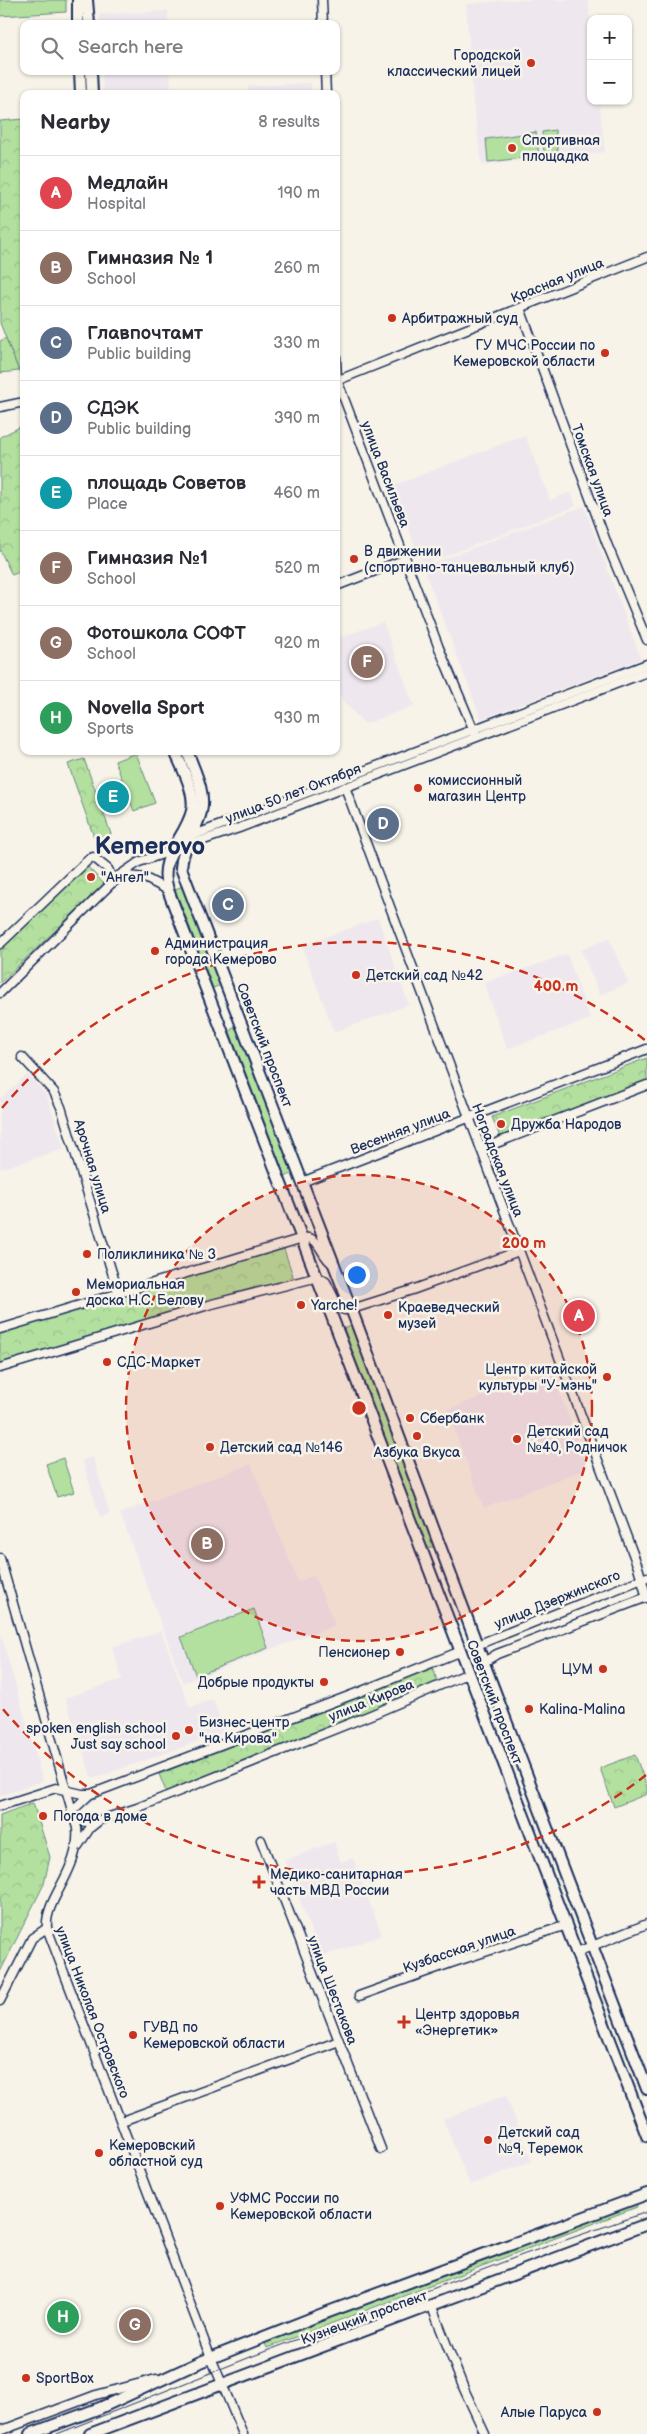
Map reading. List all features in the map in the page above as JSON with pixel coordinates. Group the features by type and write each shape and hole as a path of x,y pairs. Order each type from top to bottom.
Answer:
{"main road":[{"path":"78,0 78,20"},
{"path":"88,0 89,20"},
{"path":"80,75 81,90"},
{"path":"91,75 92,90"},
{"name":"Советский проспект","path":"176,755 191,794 192,811 172,850 165,870 168,890 647,2136"},
{"name":"Советский проспект","path":"188,755 201,796 201,813 188,841 181,868 352,1309 438,1543 647,2089"},
{"path":"210,997 214,1001 222,1001 228,996 229,989"},
{"path":"225,1036 225,1029 231,1022 239,1023 244,1029"},
{"path":"421,1549 430,1552 437,1548 438,1543"},
{"name":"улица Кирова","path":"461,1651 477,1645"},
{"name":"улица Кирова","path":"469,1673 484,1662"},
{"name":"Кузнецкий проспект","path":"30,2434 100,2408 170,2375 320,2315 647,2194"},
{"name":"Кузнецкий проспект","path":"90,2434 221,2383 432,2307 647,2224"}],"street":[{"path":"322,0 323,20"},
{"path":"325,75 326,90"},
{"name":"Красная улица","path":"340,380 647,258"},
{"name":"Томская улица","path":"520,308 607,544 647,640"},
{"name":"улица Васильева","path":"340,389 475,734"},
{"path":"0,407 20,403"},
{"path":"340,584 406,559"},
{"name":"улица 50 лет Октября","path":"188,841 239,828 647,664"},
{"name":"улица 50 лет Октября","path":"0,993 120,875 139,862 172,850 188,841 647,672"},
{"name":"Ноградская улица","path":"345,787 480,1149 644,1578 647,1597"},
{"path":"0,944 93,856 104,863 114,882"},
{"path":"120,875 145,878 168,890"},
{"name":"Весенняя улица","path":"302,1182 647,1049"},
{"name":"Арочная улица","path":"22,1057 54,1092 62,1106 118,1295"},
{"path":"480,1149 647,1085"},
{"name":"Советский проспект","path":"303,1238 312,1237 324,1257 334,1264"},
{"path":"0,1330 303,1238"},
{"path":"352,1309 412,1290 519,1251"},
{"path":"0,1368 212,1304 318,1277"},
{"name":"Советский проспект","path":"318,1277 329,1287 338,1308 352,1309"},
{"name":"улица Николая Островского","path":"0,1558 72,1811 78,1846 69,1873 47,1916 47,1928 211,2358 243,2434"},
{"name":"улица Дзержинского","path":"477,1645 644,1578"},
{"name":"улица Кирова","path":"484,1662 497,1654 647,1597"},
{"name":"улица Кирова","path":"72,1811 83,1798 91,1794 362,1691 461,1651"},
{"name":"улица Кирова","path":"74,1820 88,1822 100,1820 137,1808 365,1718 469,1673"},
{"path":"0,1806 48,1789 65,1789 82,1794 91,1794"},
{"name":"улица Кирова","path":"78,1846 90,1828 100,1820"},
{"name":"улица Шестакова","path":"261,1840 381,2149"},
{"path":"577,1952 647,1924"},
{"name":"Кузбасская улица","path":"359,1996 451,1963 566,1926"},
{"path":"0,2001 32,1938 47,1928"},
{"path":"122,2121 339,2041"},
{"path":"432,2307 464,2389 485,2434"},
{"name":"Кузнецкий проспект","path":"0,2430 96,2395 170,2375"}],"shaded area":[{"name":"Городской классический лицей","path":"511,0 588,0 590,15 587,15 587,105 599,105 605,152 482,165 473,101 466,4"},
{"path":"168,11 168,20 100,20 100,14"},
{"path":"102,75 170,75 171,90 103,90"},
{"path":"311,83 311,90 248,90 248,86"},
{"path":"525,435 550,500 571,492 576,506 422,565 392,486"},
{"path":"584,506 641,659 481,719 423,567"},
{"path":"383,622 414,706 365,724 342,700 340,695 340,638"},
{"name":"Детский сад №42","path":"378,918 409,1005 334,1032 302,946"},
{"path":"609,938 628,983 600,995 581,950"},
{"path":"567,954 590,1019 507,1049 484,983"},
{"path":"28,1074 47,1096 64,1149 0,1169 0,1099"},
{"name":"Детский сад №40, Родничок","path":"551,1370 588,1468 484,1508 447,1410"},
{"path":"93,1457 110,1514 100,1517 82,1460"},
{"path":"251,1464 298,1582 314,1576 335,1625 183,1683 120,1513"},
{"path":"0,1631 43,1781 0,1796"},
{"path":"161,1631 190,1708 213,1699 225,1732 92,1779 65,1698 122,1679 112,1647"},
{"path":"334,1842 341,1862 353,1858 382,1935 321,1957 285,1860"},
{"name":"Детский сад №9, Теремок","path":"506,2095 532,2161 470,2185 443,2119"}],"green space":[{"path":"0,0 66,0 66,12 0,16"},
{"path":"20,119 19,371 0,323 0,121"},
{"path":"555,130 558,151 544,153 542,132"},
{"name":"Спортивная площадка","path":"536,132 539,156 488,162 486,139"},
{"path":"6,338 19,371 0,373 0,341"},
{"path":"20,427 20,572 12,575 0,550 0,437"},
{"path":"131,755 137,755 155,803 134,811 115,761"},
{"path":"84,759 111,834 95,840 68,764"},
{"path":"88,867 104,884 0,983 0,949"},
{"path":"183,886 221,985 213,988 175,889"},
{"path":"233,1027 237,1029 293,1173 285,1177 230,1032"},
{"path":"647,1058 647,1081 500,1137 492,1117"},
{"path":"284,1249 294,1279 0,1365 0,1332"},
{"path":"351,1326 434,1544 433,1547 427,1547 344,1329"},
{"path":"63,1458 74,1492 57,1497 46,1464"},
{"path":"254,1609 268,1648 196,1676 181,1637"},
{"path":"433,1668 439,1687 167,1794 159,1774"},
{"path":"635,1755 647,1787 647,1794 614,1807 600,1768"},
{"path":"33,1803 50,1857 44,1884 0,1972 0,1815"},
{"path":"636,2202 637,2207 267,2348 265,2343"}],"tram line":[{"path":"57,2434 253,2356 525,2254 647,2212"}],"place":[{"name":"Городской классический лицей","path":"531,63"},
{"name":"Спортивная площадка","path":"512,148"},
{"name":"Арбитражный суд","path":"392,318"},
{"name":"ГУ МЧС России по Кемеровской области","path":"605,353"},
{"name":"В движении (спортивно-танцевальный клуб)","path":"354,559"},
{"name":"Гимназия №1","path":"367,662"},
{"name":"комиссионный магазин Центр","path":"418,788"},
{"name":"площадь Советов","path":"113,797"},
{"name":"СДЭК","path":"383,824"},
{"name":"\"Ангел\"","path":"91,877"},
{"name":"Главпочтамт","path":"228,905"},
{"name":"Администрация города Кемерово","path":"155,951"},
{"name":"Детский сад №42","path":"356,975"},
{"name":"Дружба Народов","path":"501,1124"},
{"name":"Поликлиника № 3","path":"87,1254"},
{"name":"Мемориальная доска Н.С. Белову","path":"76,1292"},
{"name":"Yarche!","path":"301,1305"},
{"name":"Краеведческий музей","path":"388,1315"},
{"name":"Медлайн","path":"579,1316"},
{"name":"СДС-Маркет","path":"107,1362"},
{"name":"Центр китайской культуры \"У-мэнь\"","path":"607,1377"},
{"name":"Сбербанк","path":"410,1418"},
{"name":"Азбука Вкуса","path":"417,1436"},
{"name":"Детский сад №40, Родничок","path":"517,1439"},
{"name":"Детский сад №146","path":"210,1447"},
{"name":"Гимназия № 1","path":"207,1544"},
{"name":"Пенсионер","path":"400,1652"},
{"name":"ЦУМ","path":"603,1669"},
{"name":"Добрые продукты","path":"324,1682"},
{"name":"Kalina-Malina","path":"529,1709"},
{"name":"Бизнес-центр \"на Кирова\"","path":"189,1730"},
{"name":"spoken english school Just say school","path":"176,1736"},
{"name":"Погода в доме","path":"43,1816"},
{"name":"Медико-санитарная часть МВД России","path":"259,1882"},
{"name":"Центр здоровья «Энергетик»","path":"404,2022"},
{"name":"ГУВД по Кемеровской области","path":"133,2035"},
{"name":"Детский сад №9, Теремок","path":"488,2140"},
{"name":"Кемеровский областной суд","path":"99,2153"},
{"name":"УФМС России по Кемеровской области","path":"220,2206"},
{"name":"Novella Sport","path":"63,2317"},
{"name":"Фотошкола СОФТ","path":"135,2325"},
{"name":"SportBox","path":"26,2378"},
{"name":"Алые Паруса","path":"597,2412"}],"district":[{"name":"Kemerovo","path":"150,846"}]}
